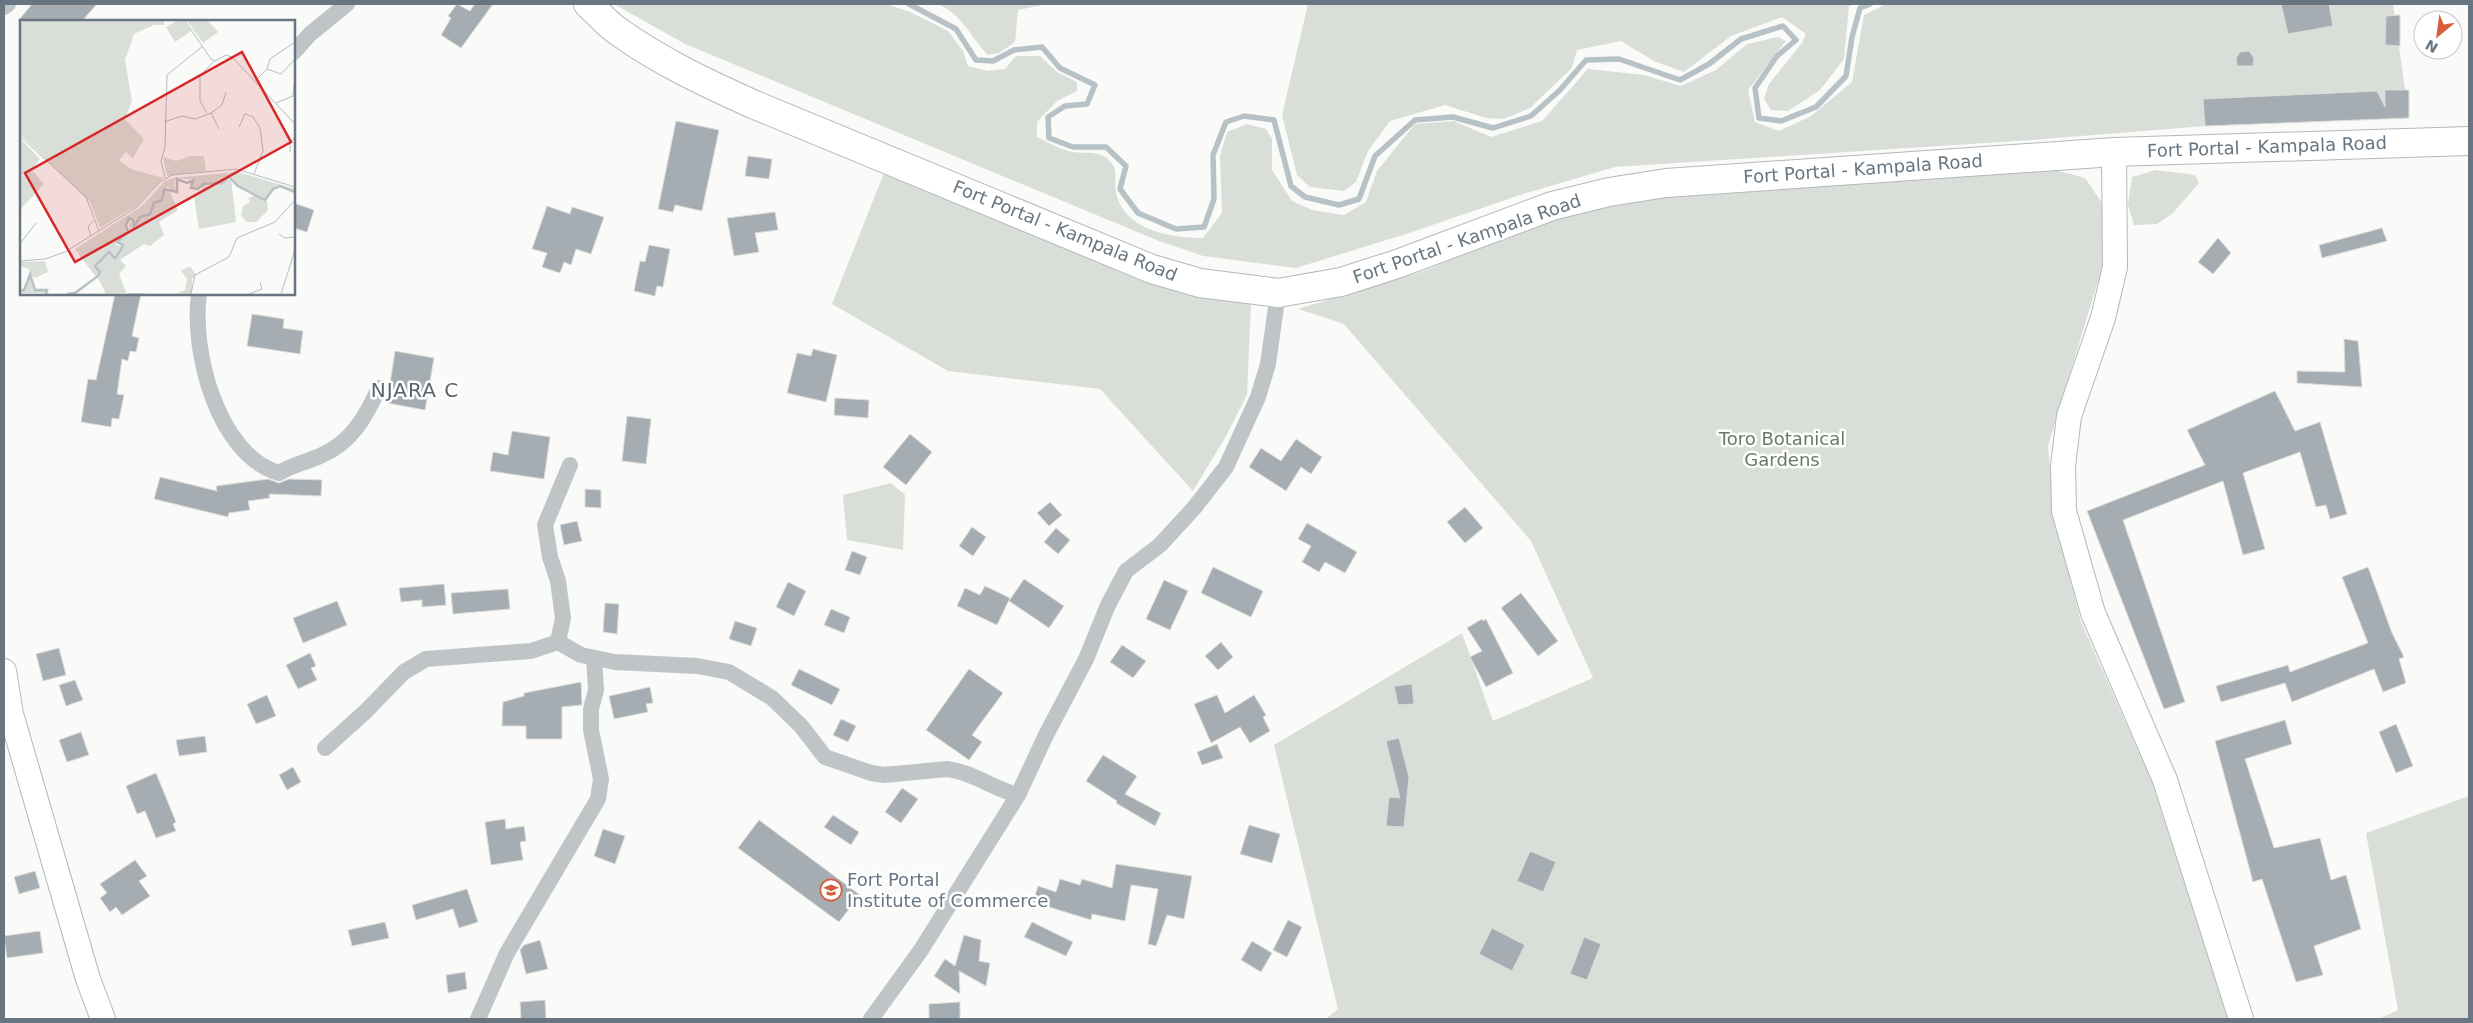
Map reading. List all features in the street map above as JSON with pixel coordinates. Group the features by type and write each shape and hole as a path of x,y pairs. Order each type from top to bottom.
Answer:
{"highway":[{"name":"Fort Portal - Kampala Road","path":"588,4 617,32 658,57 707,84 754,105 1152,269 1200,283 1278,293 1341,282 1397,264 1552,206 1609,192 1666,183 2114,152 2469,141"}],"main road":[{"path":"2114,152 2115,267 2103,318 2069,416 2063,466 2064,511 2093,612 2165,780 2241,1019"},
{"path":"4,672 7,715 88,979 103,1019"}],"street":[{"path":"4,7 8,4"},
{"path":"295,51 310,34 347,4"},
{"path":"871,1019 922,950 1018,795 1046,734 1086,659 1108,605 1126,571 1160,546 1194,508 1226,467 1258,397 1268,364 1278,293"},
{"path":"199,295 197,310 198,340 215,405 240,444 255,460 267,468 278,472 292,465 323,455 334,448 358,427 379,388"},
{"path":"558,642 563,618 558,581 550,557 545,525 570,465"},
{"path":"325,748 365,712 404,672 426,659 530,651 558,642 581,655 615,662 697,666 729,672 772,698 801,726 825,757 878,775 947,768 958,770 1006,792 1018,795"},
{"path":"478,1019 507,952 598,799 601,779 590,730 591,709 596,690 594,658"}],"green space":[{"path":"614,4 886,4 910,12 948,31 963,51 968,66 988,71 1005,69 1016,56 1040,56 1057,72 1077,82 1077,91 1057,101 1037,122 1037,137 1068,151 1096,154 1105,157 1114,168 1116,192 1120,205 1128,215 1150,229 1190,238 1203,238 1222,213 1220,156 1227,132 1247,124 1266,129 1272,139 1272,170 1292,201 1312,210 1344,215 1366,202 1377,171 1415,124 1454,121 1491,137 1542,121 1588,69 1644,75 1681,86 1716,70 1747,44 1778,37 1786,41 1748,90 1755,122 1779,131 1811,116 1852,82 1864,15 1886,4 2393,4 2409,118 2205,126 2031,140 1615,167 1520,195 1409,233 1296,268 1203,256 1159,241 685,44"},
{"path":"938,4 1048,4 1018,10 1015,42 999,53 988,55 960,20"},
{"path":"1308,4 1855,4 1849,6 1844,59 1820,90 1788,111 1771,110 1764,99 1769,84 1802,43 1806,34 1782,17 1731,36 1684,72 1654,61 1621,41 1577,50 1572,68 1530,108 1504,119 1486,118 1445,105 1390,121 1368,151 1356,182 1344,191 1310,187 1297,175 1282,115"},
{"path":"888,163 978,206 1222,301 1251,304 1247,395 1226,436 1193,491 1100,389 948,371 832,304"},
{"path":"2156,170 2195,175 2199,183 2173,213 2157,224 2134,225 2128,204 2132,177"},
{"name":"Toro Botanical Gardens","path":"2059,171 2085,178 2102,203 2102,268 2048,446 2054,514 2081,622 2152,782 2228,1019 1326,1019 1338,1009 1274,745 1462,633 1493,721 1593,678 1531,541 1344,324 1298,309 1421,272 1556,217 1637,194 1897,173"},
{"path":"891,483 905,495 903,550 847,540 843,495"},
{"path":"2469,796 2469,1019 2379,1019 2398,1010 2366,833"}],"building":[{"path":"32,4 97,4 83,20 18,21"},
{"path":"457,4 470,11 475,4 493,4 461,48 441,35 451,18 448,16"},
{"path":"2281,4 2329,4 2333,26 2288,34"},
{"path":"2400,15 2400,46 2385,45 2386,16"},
{"path":"2249,51 2254,58 2253,66 2237,66 2236,58 2240,52"},
{"path":"2385,90 2409,90 2409,118 2205,126 2203,99 2377,91 2385,107"},
{"path":"676,121 719,130 702,211 675,205 673,212 658,209"},
{"path":"748,156 772,159 769,179 745,176"},
{"path":"295,203 314,210 307,232 295,228"},
{"path":"547,206 570,214 572,207 604,217 591,254 576,249 571,265 564,262 560,273 542,267 547,253 532,249"},
{"path":"775,212 778,230 755,233 759,252 734,256 727,218"},
{"path":"2382,228 2387,241 2322,258 2319,245"},
{"path":"2218,238 2231,253 2213,274 2198,262"},
{"path":"649,245 670,249 663,287 657,286 655,296 634,291 640,261 645,262"},
{"path":"115,295 141,295 132,336 139,338 136,352 130,351 128,361 122,359 117,394 124,395 119,419 112,418 111,427 81,422 88,379 96,380"},
{"path":"252,314 284,319 283,328 303,331 300,354 247,346"},
{"path":"2344,339 2358,341 2362,387 2297,383 2297,371 2345,372"},
{"path":"813,349 837,355 826,402 787,393 797,353 811,356"},
{"path":"395,351 434,358 425,410 387,403"},
{"path":"2275,391 2295,431 2320,422 2347,514 2330,519 2326,505 2316,507 2300,452 2243,473 2265,549 2243,555 2223,481 2123,520 2185,702 2164,709 2087,511 2205,465 2187,430"},
{"path":"835,398 869,400 868,418 834,415"},
{"path":"627,416 651,419 646,464 622,461"},
{"path":"512,431 550,437 544,479 490,471 493,452 508,455"},
{"path":"910,434 932,452 906,485 883,467"},
{"path":"1296,439 1322,457 1311,474 1301,467 1286,491 1249,467 1261,448 1281,461"},
{"path":"160,477 217,491 216,486 268,479 279,483 289,479 322,480 321,496 269,494 270,498 248,501 250,510 229,513 228,517 154,499"},
{"path":"585,489 601,490 601,508 585,507"},
{"path":"1050,502 1062,515 1049,526 1037,513"},
{"path":"1465,507 1483,528 1465,543 1447,522"},
{"path":"577,521 582,541 564,545 560,525"},
{"path":"1307,523 1357,552 1345,573 1325,562 1319,572 1302,562 1311,546 1298,539"},
{"path":"972,527 986,537 973,556 959,546"},
{"path":"1056,528 1070,540 1058,554 1044,542"},
{"path":"852,551 867,557 860,575 845,570"},
{"path":"1213,567 1263,591 1251,617 1201,593"},
{"path":"2368,567 2392,633 2404,657 2399,659 2406,683 2383,692 2374,669 2292,702 2285,683 2221,702 2216,686 2288,665 2290,672 2368,643 2342,577"},
{"path":"1024,579 1064,606 1049,628 1009,601"},
{"path":"1164,580 1188,591 1170,630 1146,619"},
{"path":"788,582 806,591 794,616 776,607"},
{"path":"444,584 446,605 422,607 422,600 401,602 399,588"},
{"path":"985,586 1010,598 997,625 957,606 965,588 980,595"},
{"path":"508,589 510,609 453,614 451,593"},
{"path":"1521,593 1558,641 1538,656 1501,608"},
{"path":"337,601 347,625 303,643 293,618"},
{"path":"605,603 619,604 617,634 603,632"},
{"path":"831,609 850,617 844,633 824,625"},
{"path":"1482,619 1483,621 1486,619 1513,673 1486,687 1470,657 1482,651 1467,628"},
{"path":"735,621 757,628 751,646 729,639"},
{"path":"1221,642 1233,657 1218,670 1205,656"},
{"path":"1122,645 1146,661 1133,678 1110,662"},
{"path":"59,648 66,675 43,681 36,654"},
{"path":"310,653 316,666 311,668 317,680 298,689 286,665"},
{"path":"799,669 840,689 832,705 791,685"},
{"path":"969,669 1003,693 972,735 982,742 969,760 926,730"},
{"path":"75,680 83,700 66,706 59,685"},
{"path":"581,682 582,705 562,707 562,739 526,739 526,726 502,726 503,702 524,696 524,693"},
{"path":"1412,684 1414,704 1398,705 1394,686"},
{"path":"650,687 653,703 646,704 648,712 614,719 609,696"},
{"path":"267,695 276,716 256,724 247,704"},
{"path":"1217,695 1225,713 1254,695 1266,715 1263,717 1270,731 1250,743 1240,727 1211,743 1194,704"},
{"path":"841,719 856,726 848,742 833,735"},
{"path":"2285,720 2292,744 2245,759 2274,848 2320,838 2331,880 2346,875 2361,929 2314,946 2323,975 2296,982 2262,879 2253,882 2215,741"},
{"path":"2396,724 2413,766 2396,773 2379,732"},
{"path":"81,732 89,755 67,762 59,740"},
{"path":"205,736 207,752 179,756 176,740"},
{"path":"1399,738 1409,777 1404,827 1386,826 1389,797 1400,798 1386,741"},
{"path":"1217,744 1223,758 1202,765 1197,752"},
{"path":"1103,755 1137,776 1125,794 1161,813 1155,826 1116,803 1117,801 1086,781"},
{"path":"293,767 301,782 287,790 279,775"},
{"path":"156,773 176,822 173,824 176,831 156,838 145,811 137,814 126,786"},
{"path":"902,788 918,799 901,823 885,812"},
{"path":"833,815 859,832 851,845 824,827"},
{"path":"505,819 506,829 524,826 526,841 520,842 523,860 491,865 485,822"},
{"path":"759,820 860,895 839,922 738,848"},
{"path":"1249,825 1280,834 1272,863 1240,854"},
{"path":"603,829 625,836 615,864 594,856"},
{"path":"1530,851 1556,862 1543,892 1517,881"},
{"path":"135,860 147,876 139,881 150,896 122,915 116,907 110,912 100,898 107,893 100,884"},
{"path":"1116,864 1192,876 1184,919 1167,915 1156,946 1148,944 1158,889 1131,885 1125,921 1092,914 1091,920 1033,902 1038,886 1056,892 1060,879 1080,885 1082,879 1112,888"},
{"path":"35,871 40,888 19,894 14,877"},
{"path":"467,889 478,922 459,928 453,909 416,920 412,905"},
{"path":"1288,920 1302,927 1287,957 1273,950"},
{"path":"385,922 389,938 352,946 348,930"},
{"path":"1032,922 1073,942 1066,956 1024,937"},
{"path":"1492,928 1525,945 1512,971 1479,954"},
{"path":"40,931 43,953 7,958 4,936"},
{"path":"964,935 981,940 979,961 990,963 986,986 959,971 960,994 934,976 945,959 955,966"},
{"path":"1584,937 1601,944 1587,980 1570,974"},
{"path":"540,940 548,969 526,974 520,950 524,945"},
{"path":"1252,941 1272,953 1261,972 1241,960"},
{"path":"465,972 467,989 448,993 446,975"},
{"path":"545,1000 546,1019 521,1019 520,1002"},
{"path":"960,1002 960,1019 929,1019 929,1004"}],"waterway":[{"path":"909,4 956,29 976,60 993,61 1014,50 1042,47 1060,68 1095,85 1087,104 1065,106 1048,117 1049,138 1073,147 1106,147 1126,166 1120,189 1138,213 1176,229 1204,227 1214,199 1213,155 1226,122 1244,116 1274,120 1291,186 1305,197 1339,205 1359,199 1375,156 1415,120 1453,117 1493,128 1531,116 1560,90 1586,60 1619,59 1680,80 1709,64 1741,39 1783,26 1796,40 1777,56 1755,88 1759,118 1781,121 1816,107 1846,76 1852,37 1860,8 1870,4"}],"place":[{"name":"Fort Portal Institute of Commerce","path":"831,890"}],"district":[{"name":"NJARA C","path":"415,390"}]}
